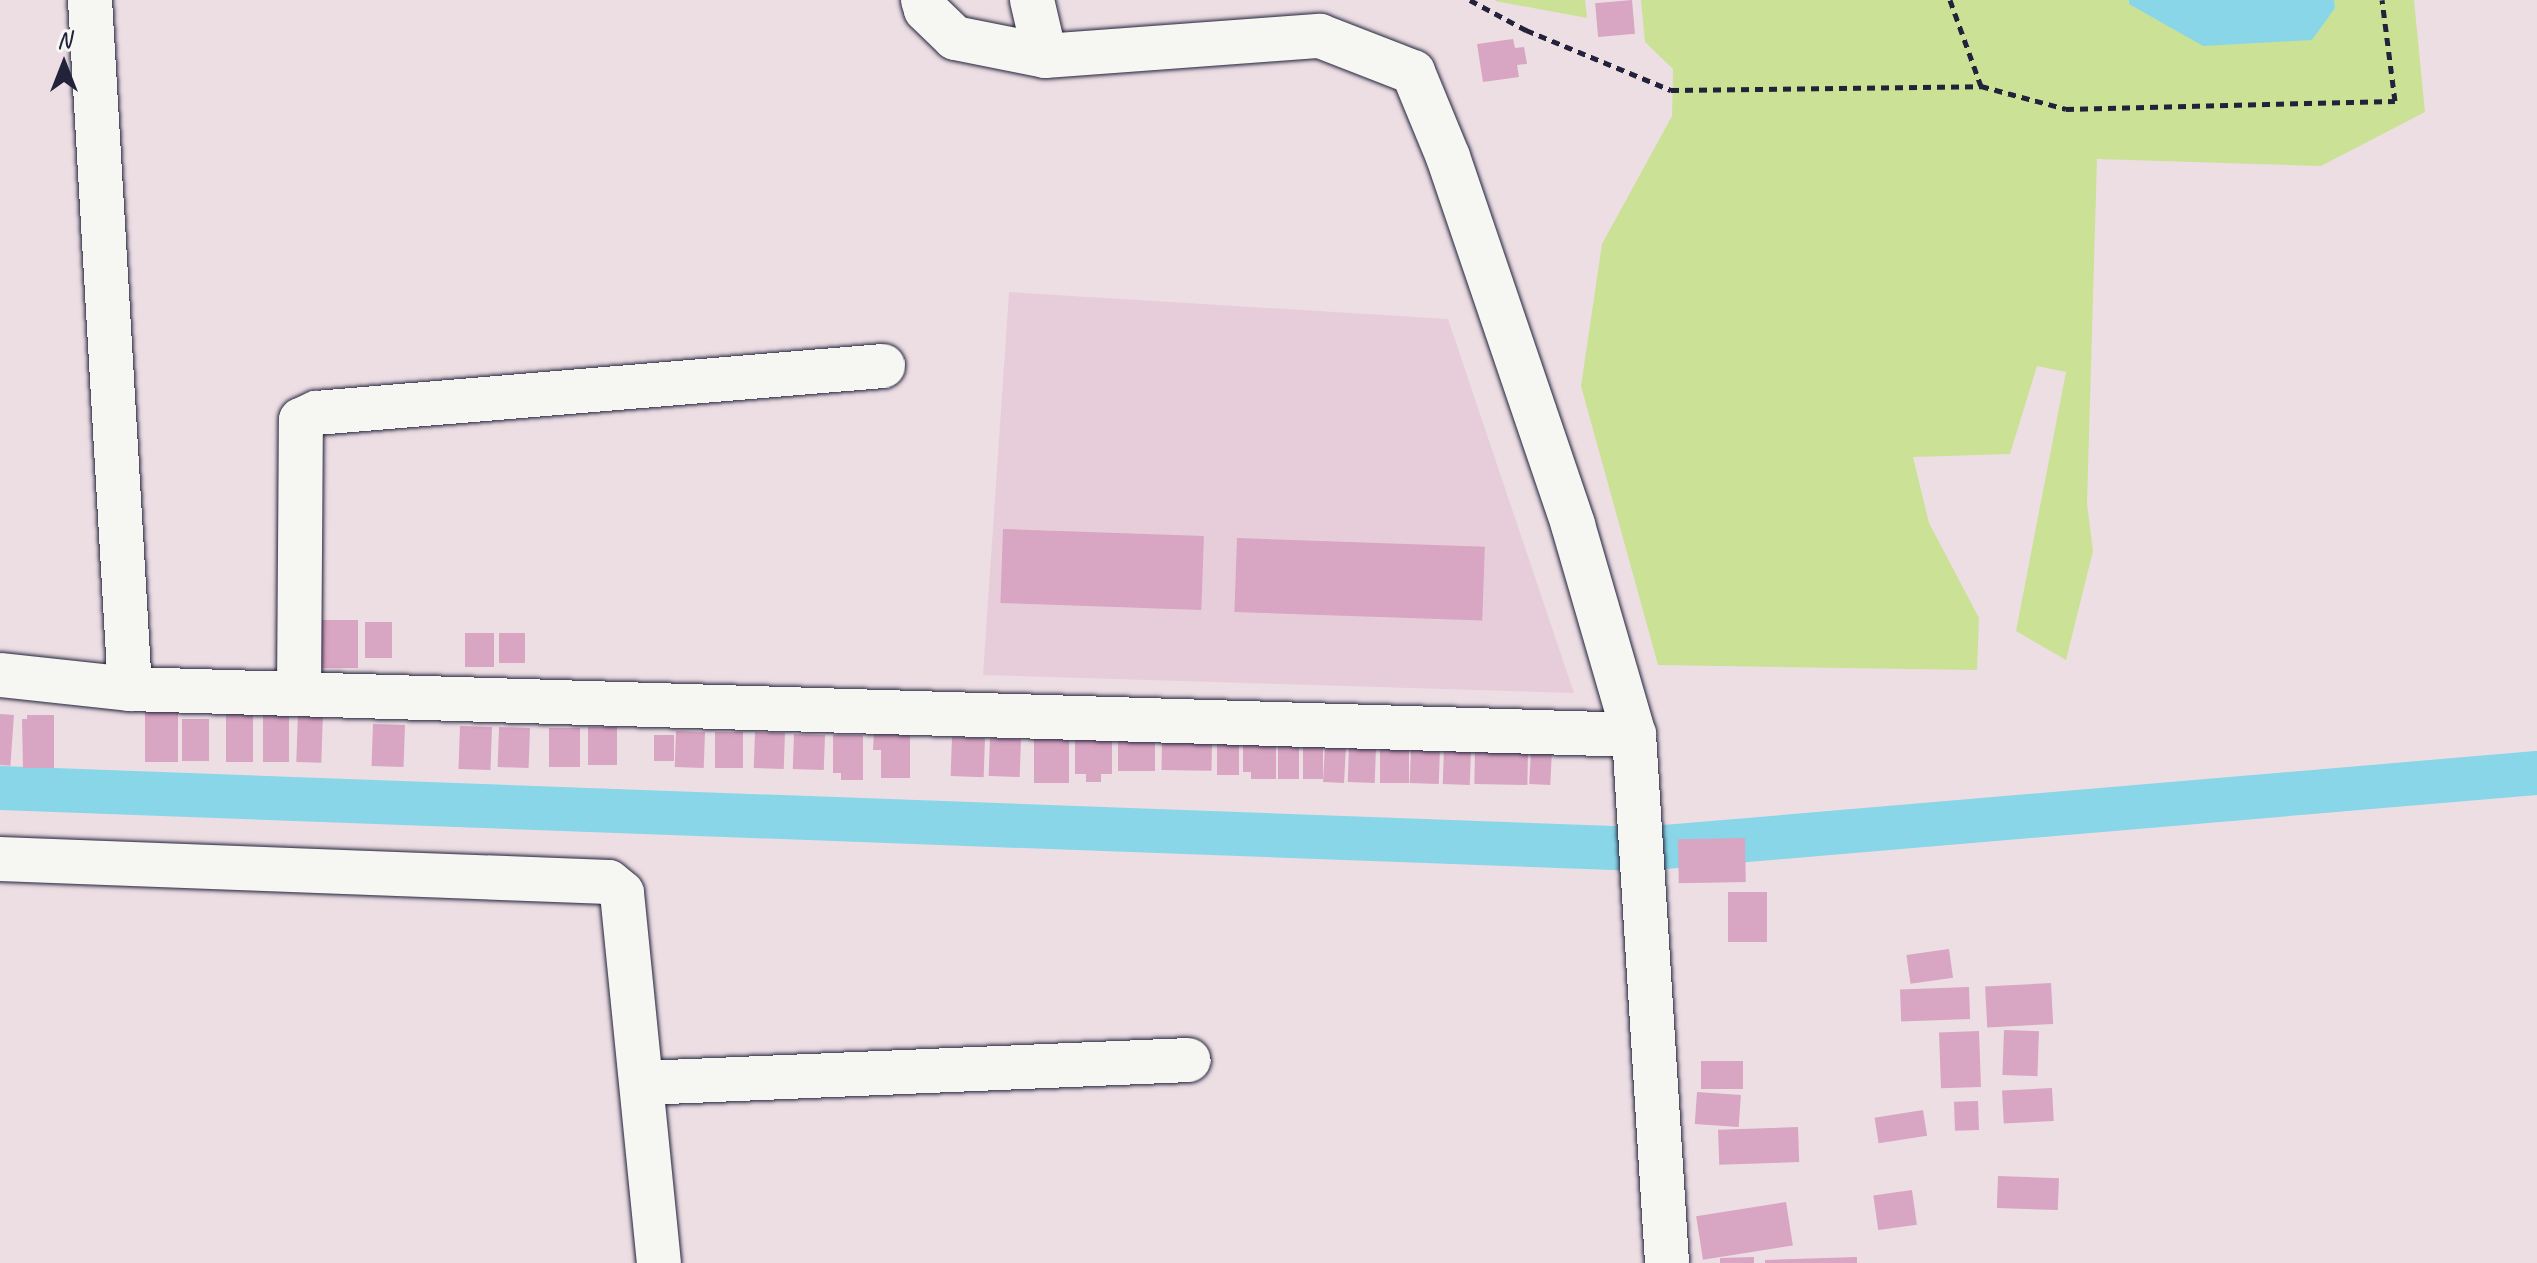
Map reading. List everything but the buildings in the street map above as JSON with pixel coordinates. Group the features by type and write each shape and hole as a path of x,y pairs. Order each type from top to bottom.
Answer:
{"street":[{"path":"90,0 130,689"},
{"path":"923,0 926,10 955,38 1045,56 1320,36 1413,72 1448,157 1543,437 1634,735 1667,1263"},
{"path":"1032,0 1045,56"},
{"path":"299,694 301,420 316,413 883,366"},
{"path":"0,675 130,689 1634,735"},
{"path":"0,859 609,882 622,893 659,1263"},
{"path":"643,1083 1189,1060"}],"path":[{"path":"1470,0 1479,2 1526,30 1671,90 1981,86 2066,109 2395,101 2382,0"},
{"path":"1950,0 1981,86"}],"shaded area":[{"path":"1009,292 1448,319 1574,693 983,675"}],"green space":[{"path":"1496,0 1585,0 1587,18 1495,1"},
{"path":"1641,0 2129,0 2129,4 2335,8 2334,0 2414,0 2425,112 2321,166 2097,159 2087,504 2093,551 2066,660 2016,631 2066,372 2037,366 2010,454 1913,457 1929,523 1979,618 1977,670 1658,665 1581,386 1602,244 1672,116 1673,69 1645,42"}],"water":[{"path":"2129,0 2334,0 2335,8 2312,40 2203,46 2129,4"}],"waterway":[{"path":"0,788 1641,849 2537,773"}]}
